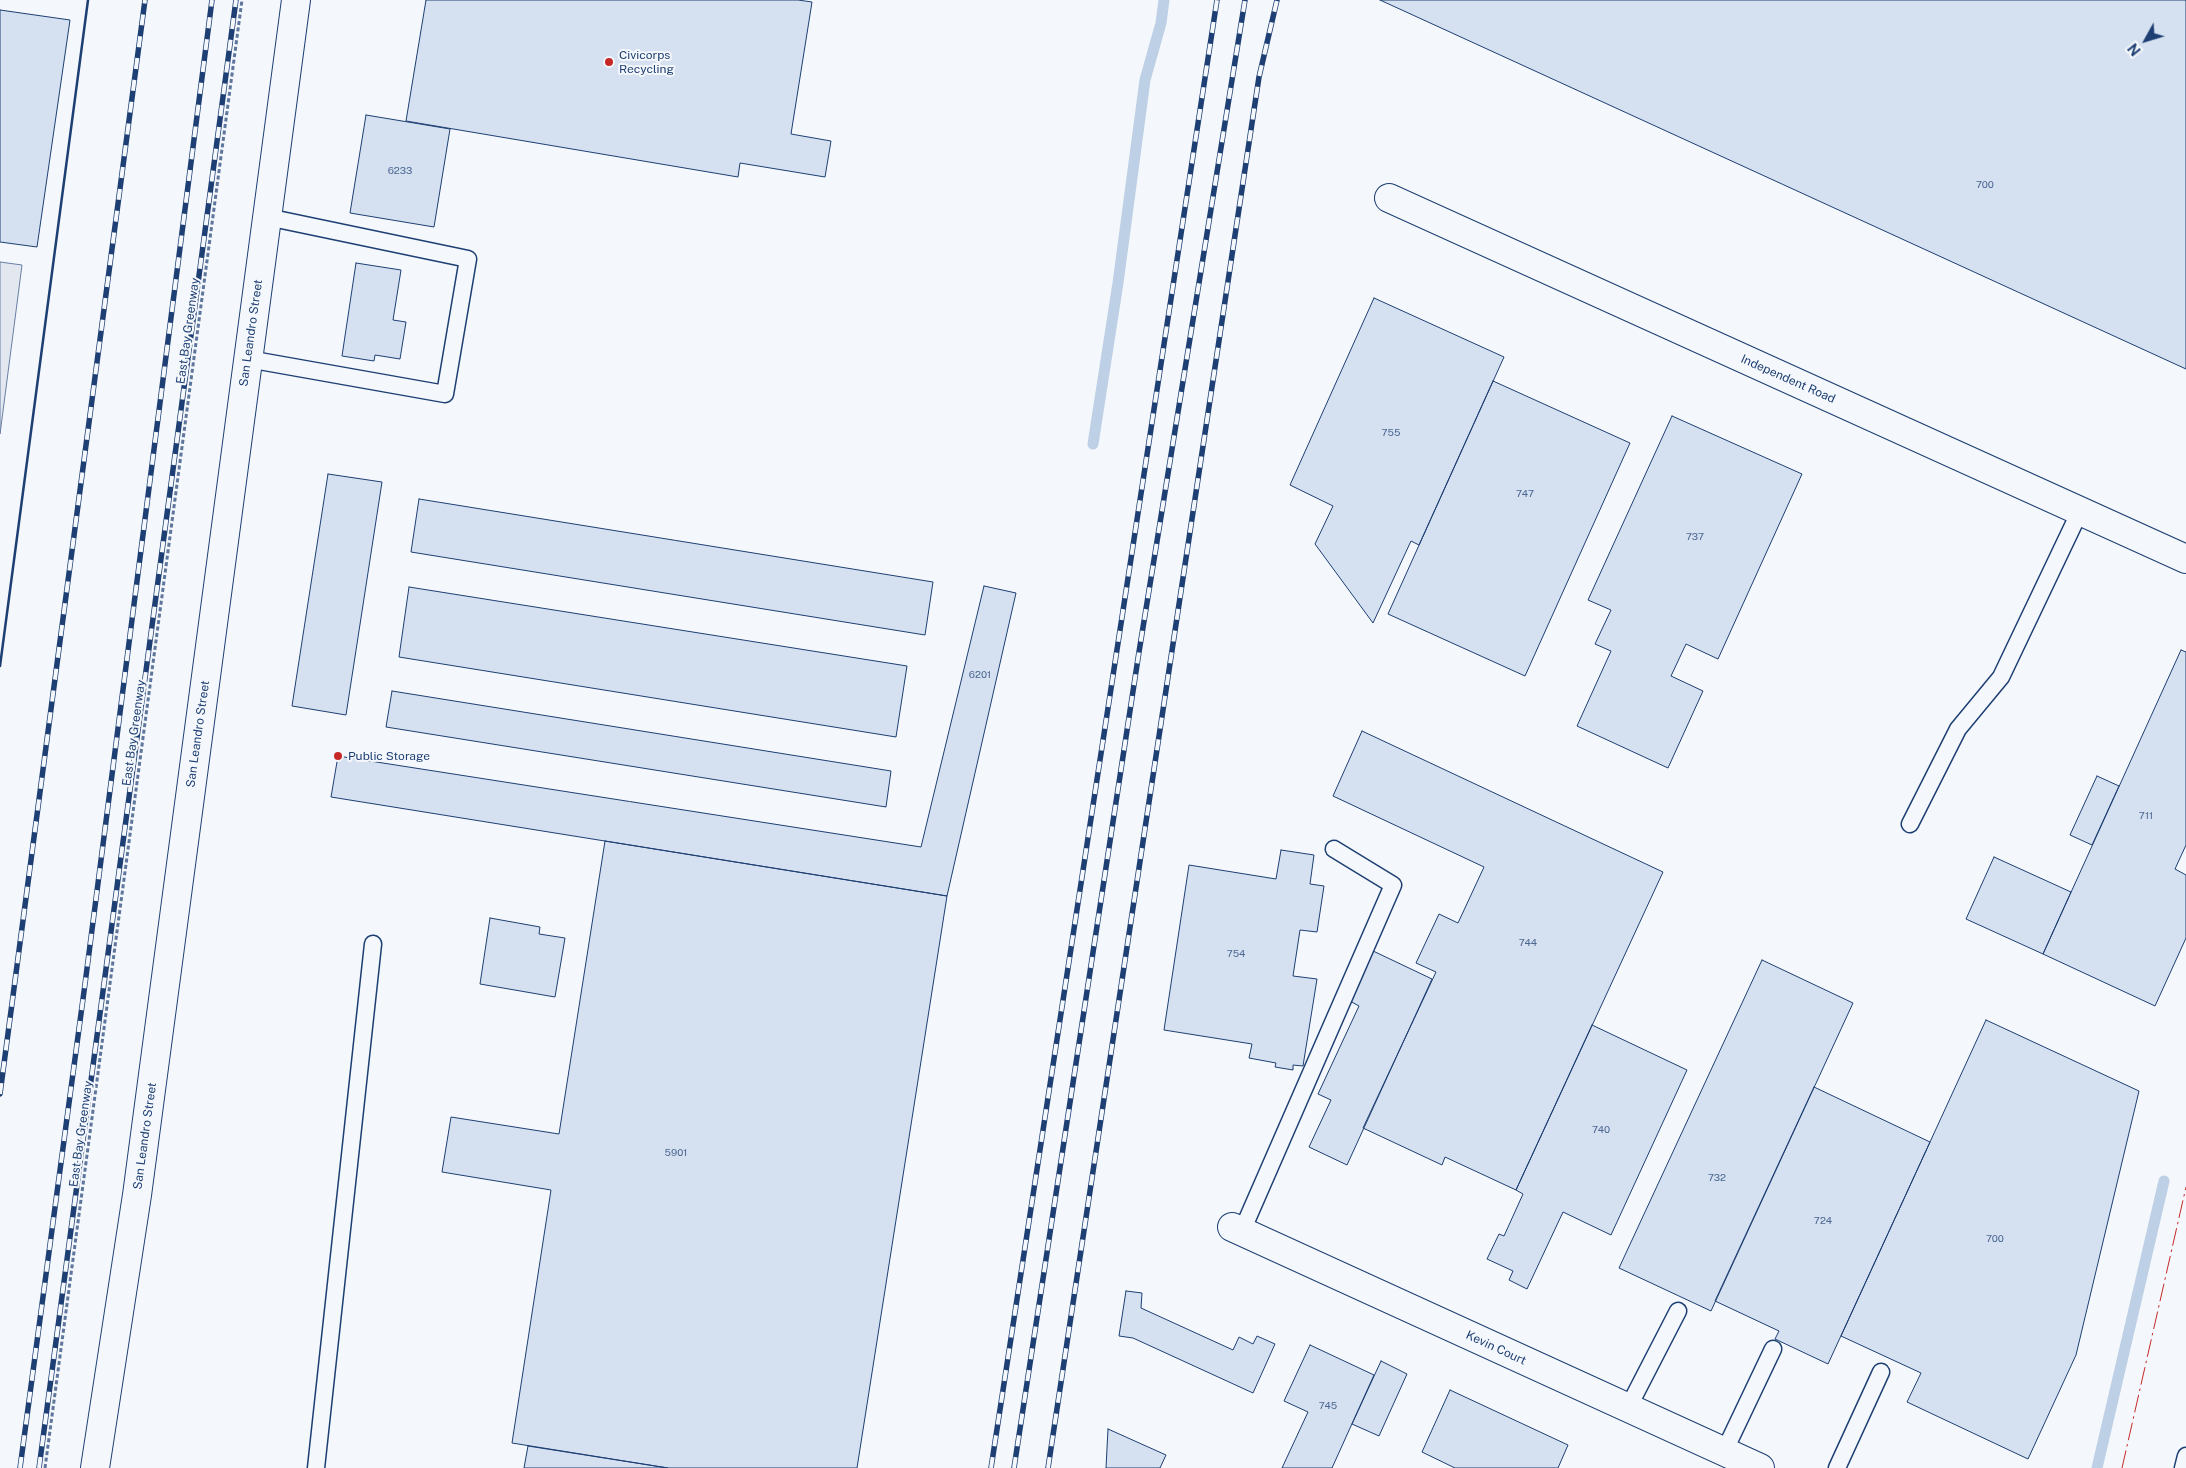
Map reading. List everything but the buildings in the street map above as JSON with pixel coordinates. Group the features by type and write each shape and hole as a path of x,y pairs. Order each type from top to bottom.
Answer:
{"main road":[{"name":"San Leandro Street","path":"95,1468 139,1186 296,0"},
{"name":"Independent Road","path":"1390,198 2186,559"},
{"name":"Kevin Court","path":"1237,1229 1628,1408 1738,1461"}],"lane":[{"path":"248,359 445,394 468,259 267,218"},
{"path":"1910,824 1958,729 2001,677 2080,511"},
{"path":"1237,1229 1393,885 1334,849"},
{"path":"316,1468 373,944"},
{"path":"1628,1408 1678,1311"},
{"path":"1738,1461 1773,1349"},
{"path":"1837,1468 1881,1372"},
{"path":"2183,1468 2186,1456"}],"path":[{"name":"East Bay Greenway","path":"45,1468 242,0"}],"shaded area":[{"path":"0,262 22,265 0,434"}],"waterway":[{"path":"1093,444 1118,283 1145,80 1161,23 1164,0"},
{"path":"2097,1468 2164,1181"}],"railway":[{"path":"0,1094 145,0"},
{"path":"20,1468 85,984 212,0"},
{"path":"39,1468 236,0"},
{"path":"991,1468 1217,0"},
{"path":"1014,1468 1139,652 1245,0"},
{"path":"1048,1468 1259,77 1277,0"}],"wall":[{"path":"0,666 88,0"}],"power":[{"path":"2122,1468 2186,1187"}],"place":[{"name":"Civicorps Recycling","path":"609,62"},
{"name":"Public Storage","path":"338,756"}]}
